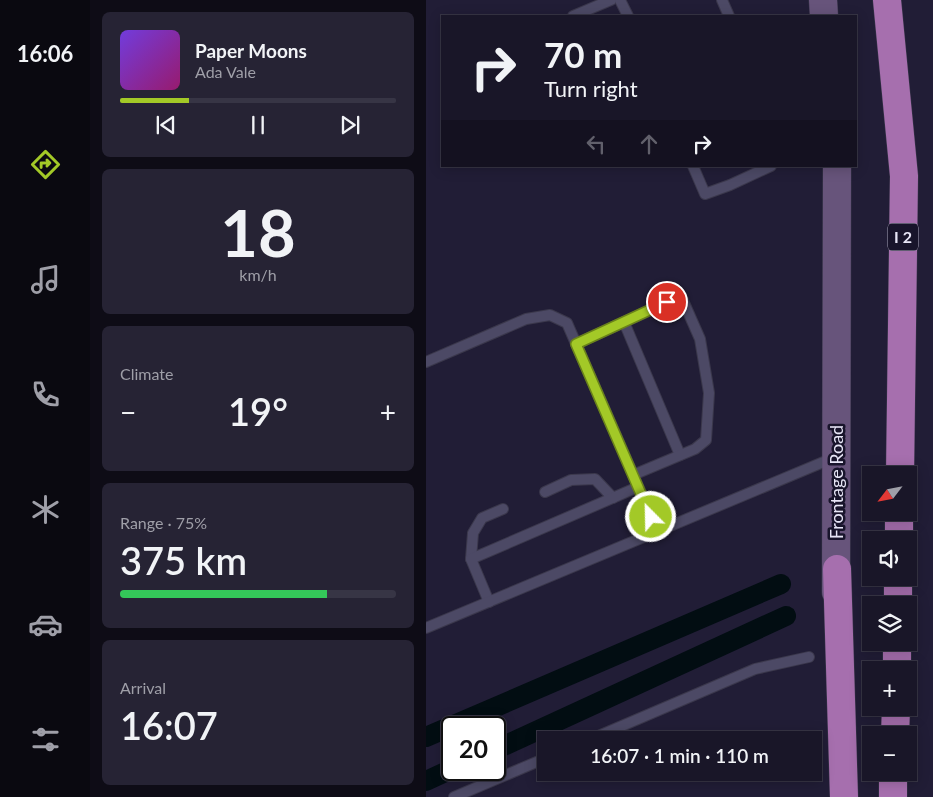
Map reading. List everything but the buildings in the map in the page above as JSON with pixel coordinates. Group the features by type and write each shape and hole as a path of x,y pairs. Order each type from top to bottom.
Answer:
{"highway":[{"name":"I 2","path":"887,0 904,176 900,466"},
{"path":"837,569 844,797"},
{"path":"893,797 894,781"}],"main road":[{"path":"823,0 824,15"},
{"name":"Frontage Road","path":"832,797 837,569 837,167"}],"lane":[{"path":"575,15 611,0"},
{"path":"620,0 628,15"},
{"path":"722,0 729,15"},
{"path":"693,167 705,194 730,185 768,167"},
{"path":"576,344 681,296 700,339 710,393 706,440 695,449 633,475"},
{"path":"426,362 526,319 550,315 567,322 658,532"},
{"path":"624,322 680,455"},
{"path":"426,628 837,457"},
{"path":"545,492 571,480 595,479 613,498"},
{"path":"471,559 638,487"},
{"path":"489,602 471,559 473,533 482,518 504,509"},
{"path":"609,731 755,669 809,657"},
{"path":"454,797 537,762"}],"waterway":[{"path":"426,737 781,584"},
{"path":"506,745 786,616"},
{"path":"426,781 441,774"}],"route":[{"path":"651,517 576,344 667,302"}]}
